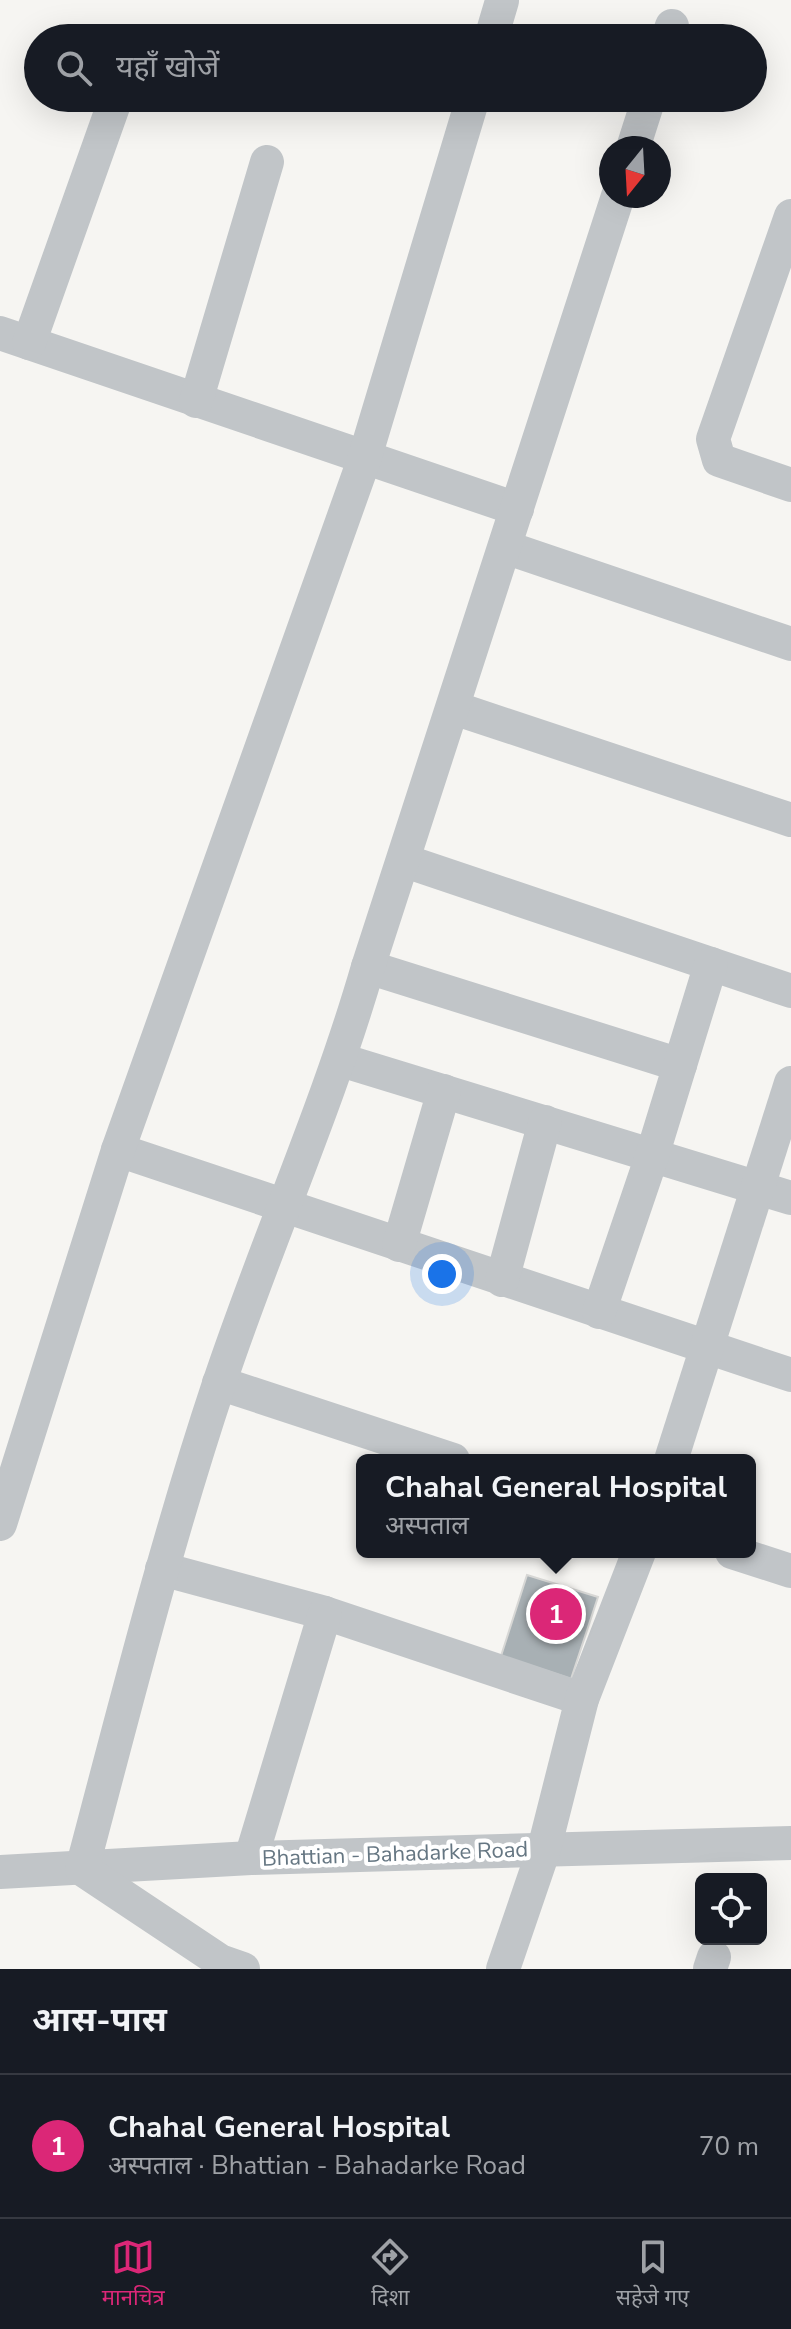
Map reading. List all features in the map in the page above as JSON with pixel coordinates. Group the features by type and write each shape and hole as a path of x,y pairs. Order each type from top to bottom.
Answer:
{"street":[{"path":"495,24 502,1"},
{"path":"110,112 14,338 364,460 517,509"},
{"path":"0,1524 118,1150 364,460 469,112"},
{"path":"637,136 645,112"},
{"path":"196,401 267,162"},
{"path":"243,1969 220,1961 82,1869 162,1569 219,1383 341,1060 368,967 405,861 614,208"},
{"path":"791,216 713,439 714,450 728,466 791,485"},
{"path":"505,547 791,644"},
{"path":"454,708 791,820"},
{"path":"405,861 791,991"},
{"path":"599,1312 652,1156 711,964"},
{"path":"368,967 680,1065"},
{"path":"341,1060 775,1194"},
{"path":"673,1454 707,1349 775,1194 791,1083"},
{"path":"399,1245 444,1091"},
{"path":"502,1280 545,1122"},
{"path":"118,1150 791,1375"},
{"path":"219,1383 435,1454"},
{"path":"503,1969 544,1849 582,1699 637,1558"},
{"path":"751,1558 791,1571"},
{"path":"162,1569 325,1613 582,1699"},
{"path":"251,1858 325,1613"},
{"name":"Bhattian - Bahadarke Road","path":"0,1872 251,1858 791,1843"}],"building":[{"path":"527,1575 598,1597 571,1679 501,1656"}],"place":[{"name":"Chahal General Hospital","path":"556,1614"}]}
